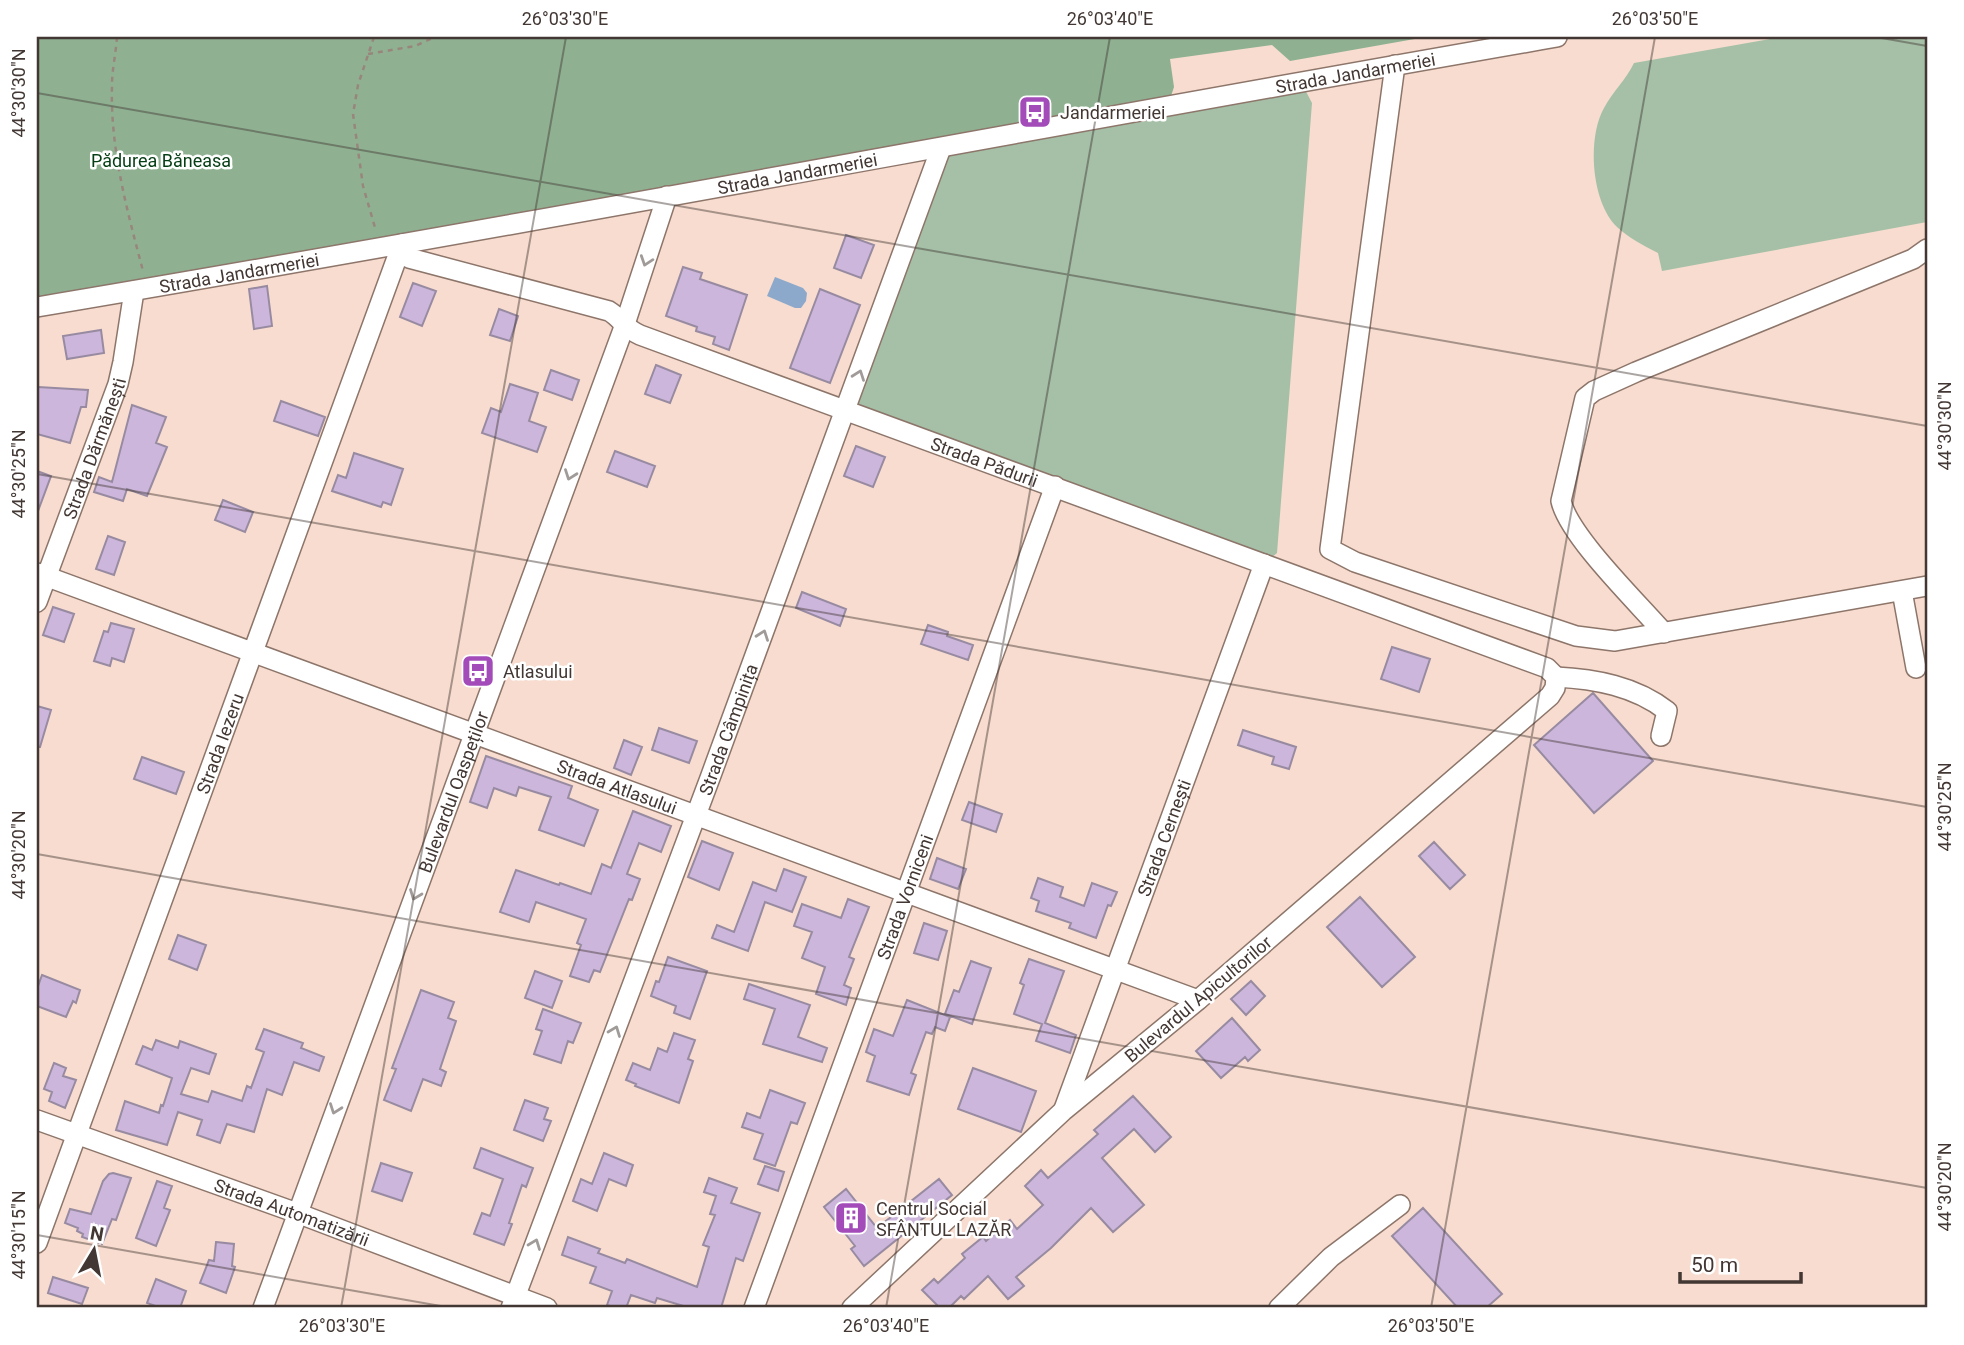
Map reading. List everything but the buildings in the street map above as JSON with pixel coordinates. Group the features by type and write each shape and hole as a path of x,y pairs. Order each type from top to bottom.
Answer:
{"street":[{"name":"Strada Jandarmeriei","path":"37,307 381,248 1556,37"},
{"path":"1395,65 1330,549 1355,562 1576,636 1615,641 1927,586"},
{"name":"Strada Câmpinița","path":"514,1302 697,814 941,148"},
{"name":"Bulevardul Oaspeților","path":"263,1308 624,327 667,196"},
{"name":"Strada Pădurii","path":"402,244 405,255 415,260 609,311 624,327 640,335 1547,668 1553,687"},
{"name":"Strada Iezeru","path":"37,1243 402,244"},
{"path":"1664,633 1582,539 1564,514 1561,501 1585,398 1594,391 1636,372 1913,259 1927,249"},
{"name":"Strada Dărmănești","path":"37,602 41,575 118,384 141,289"},
{"name":"Strada Vorniceni","path":"754,1308 1055,486"},
{"name":"Strada Cernești","path":"1063,1111 1264,564"},
{"name":"Strada Atlasului","path":"41,575 1198,1000"},
{"path":"1902,591 1916,668"},
{"path":"1553,687 1589,679 1613,684 1657,703 1667,710 1661,736"},
{"name":"Bulevardul Apicultorilor","path":"852,1308 1063,1111 1198,1000 1553,687"},
{"name":"Strada Automatizării","path":"37,1119 297,1213 514,1302 547,1308"},
{"path":"1279,1308 1331,1257 1400,1205"}],"path":[{"path":"117,37 111,84 114,134 141,289"},
{"path":"374,37 358,85 353,114 363,186 381,248"},
{"path":"368,54 415,46 435,37"}],"green space":[{"name":"Pădurea Băneasa","path":"37,37 1426,37 1290,61 1272,45 1170,59 1174,87 1168,105 37,307"},
{"path":"1782,37 1927,37 1927,222 1662,271 1658,253 1617,227 1602,202 1594,169 1594,152 1595,136 1604,108 1634,63"},
{"path":"1301,82 1312,103 1277,553 1264,564 846,409 941,148"}],"water":[{"path":"775,277 803,288 807,293 801,308 767,296"}],"place":[{"name":"Jandarmeriei","path":"1035,112"},
{"name":"Atlasului","path":"478,671"},
{"name":"Centrul Social SFÂNTUL LAZĂR","path":"851,1218"}]}
